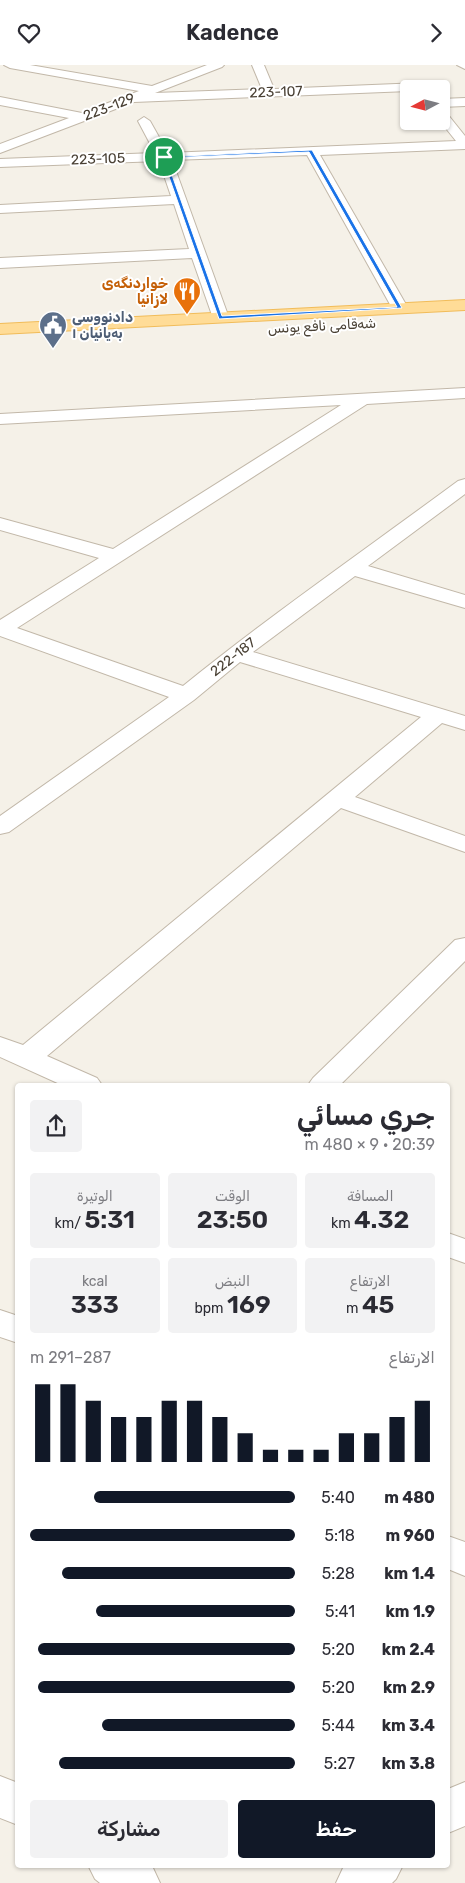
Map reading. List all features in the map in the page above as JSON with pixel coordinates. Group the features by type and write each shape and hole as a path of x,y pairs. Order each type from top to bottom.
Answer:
{"main road":[{"name":"شەقامی نافع یونس","path":"0,329 465,305"},
{"name":"شەقامی نافع یونس","path":"0,342 465,320"}],"street":[{"path":"10,65 153,90"},
{"path":"46,71 65,65"},
{"name":"223-129","path":"3,146 218,65"},
{"path":"258,65 269,92"},
{"path":"410,72 416,80"},
{"name":"223-107","path":"132,98 400,89"},
{"path":"0,101 84,117"},
{"path":"450,103 465,102"},
{"path":"144,121 164,157 221,318"},
{"path":"450,126 465,145"},
{"name":"223-105","path":"0,163 465,145"},
{"path":"311,151 400,308"},
{"path":"0,209 179,200"},
{"path":"0,263 198,253"},
{"path":"0,419 465,393"},
{"path":"0,629 362,399"},
{"name":"222-187","path":"0,827 186,695 236,654 465,485"},
{"path":"0,524 116,555"},
{"path":"352,569 465,601"},
{"path":"0,629 186,695"},
{"path":"236,654 465,723"},
{"path":"26,1058 439,715"},
{"path":"338,799 465,844"},
{"path":"325,1083 465,946"},
{"path":"0,1047 82,1083"},
{"path":"450,1245 465,1252"},
{"path":"0,1323 15,1330"},
{"path":"450,1552 465,1560"},
{"path":"0,1795 15,1804"},
{"path":"450,1812 465,1801"},
{"path":"115,1868 138,1883"},
{"path":"358,1883 377,1868"}],"place":[{"name":"خواردنگەی لازانیا","path":"187,315"},
{"name":"دادنووسی بەیانیان ١","path":"53,349"}],"route":[{"path":"311,151 400,308 221,318 164,157 311,151"}]}
